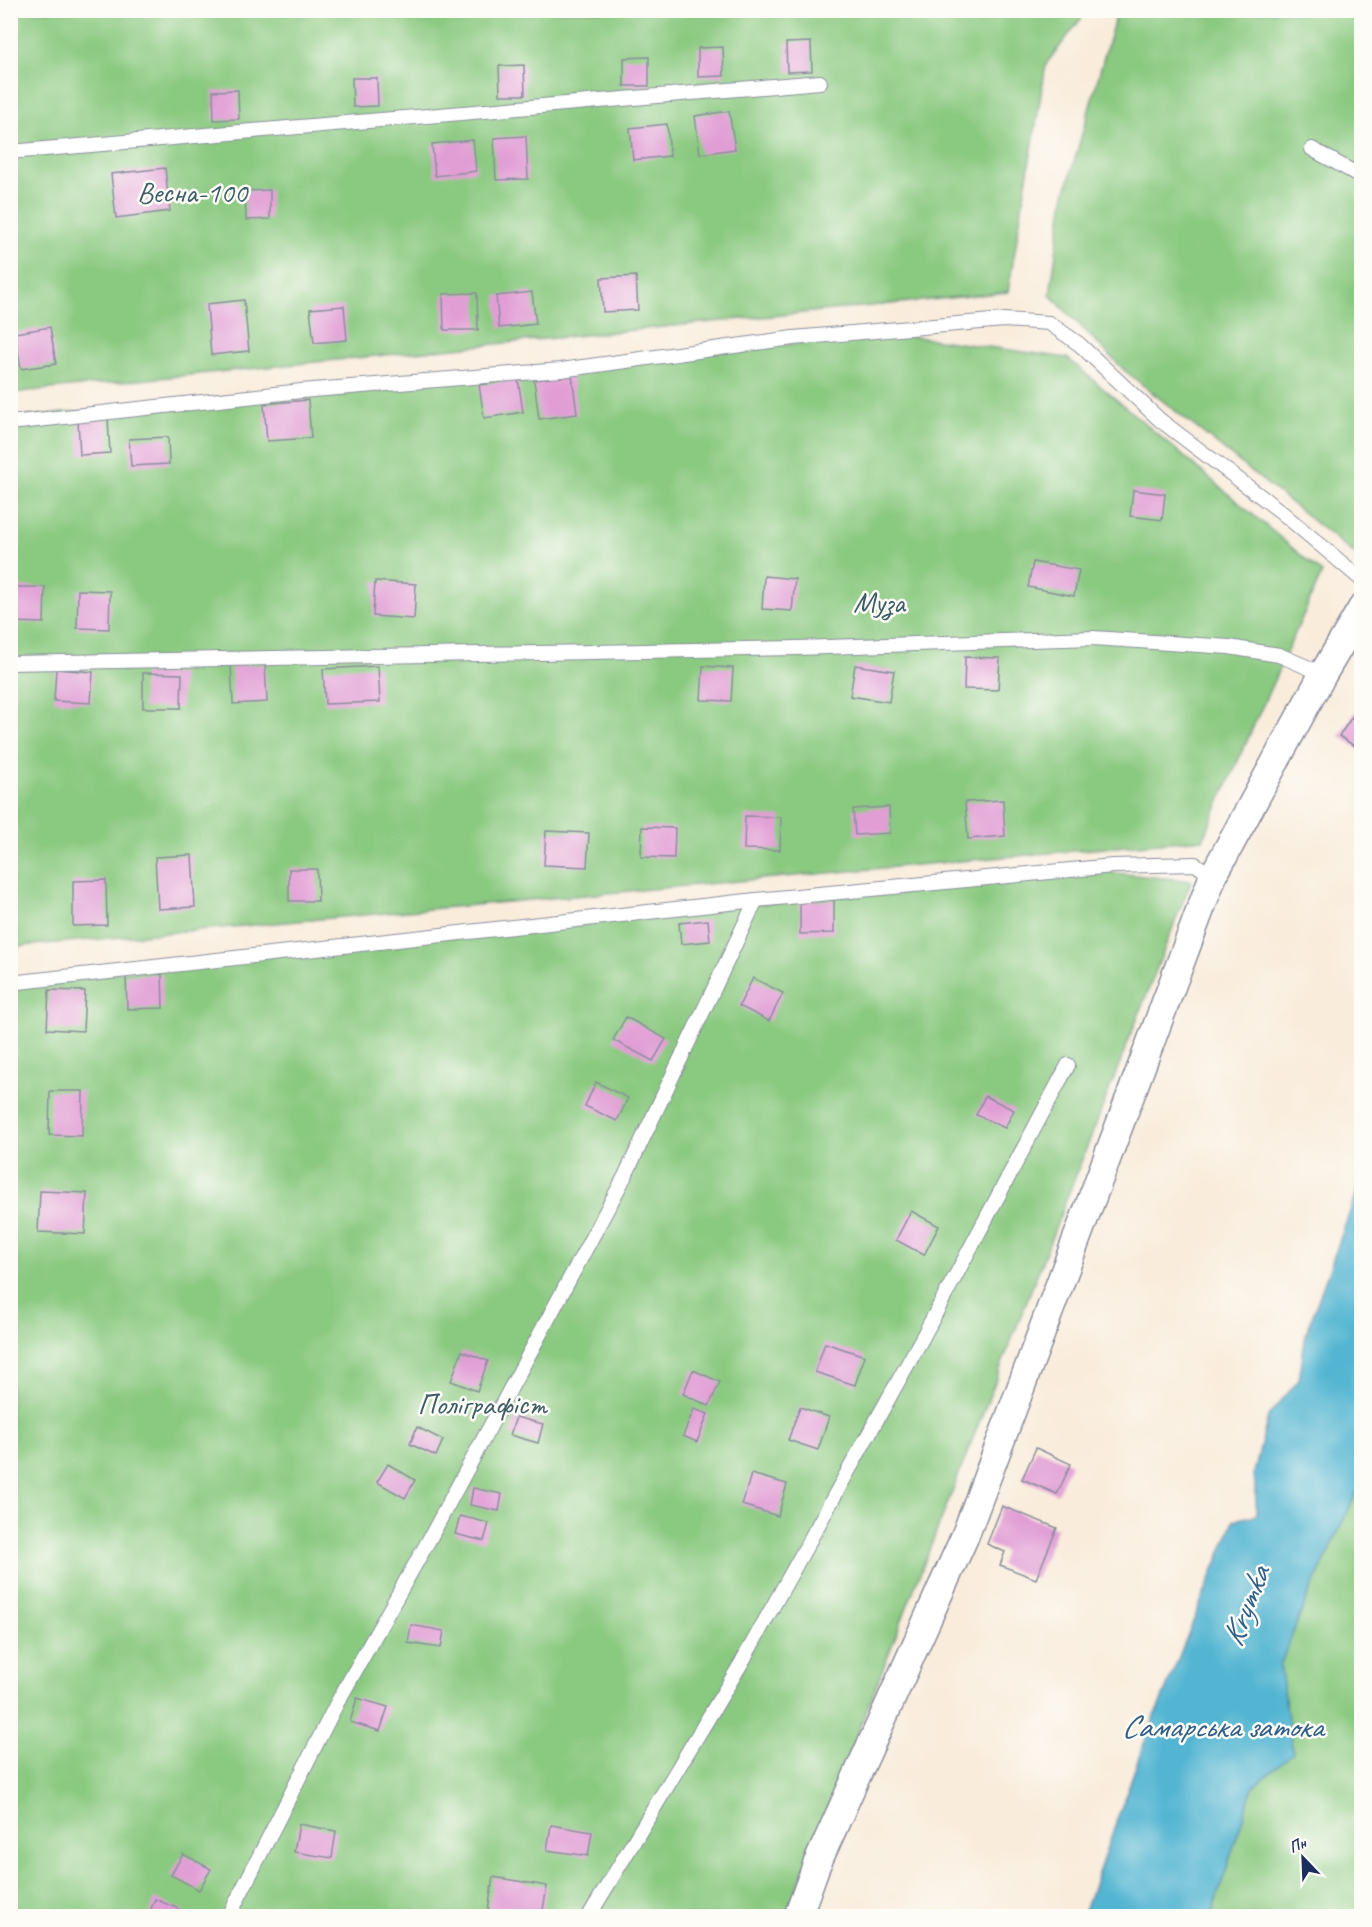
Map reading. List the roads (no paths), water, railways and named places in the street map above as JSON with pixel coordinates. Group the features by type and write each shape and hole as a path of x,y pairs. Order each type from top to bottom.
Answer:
{"street":[{"path":"798,1917 816,1866 965,1536 1213,876 1323,674 1357,625"}],"lane":[{"path":"10,152 820,82"},
{"path":"1312,149 1362,177"},
{"path":"10,423 301,391 561,370 793,338 1005,320 1049,322 1079,344 1160,420 1281,511 1362,580"},
{"path":"10,663 798,648 1093,638 1228,647 1279,655 1323,674"},
{"path":"10,983 756,900 1113,866 1195,864 1213,876"},
{"path":"229,1917 337,1703 430,1538 624,1176 756,900"},
{"path":"589,1917 742,1662 926,1333 995,1198 1068,1065"}],"water":[{"name":"Самарська затока","path":"1361,1181 1361,1483 1307,1598 1280,1665 1293,1753 1253,1787 1211,1916 1083,1916 1143,1746 1234,1520 1257,1515 1254,1473 1268,1416 1299,1380 1306,1334"}],"park label":[{"name":"Весна-100","path":"192,192"},
{"name":"Муза","path":"879,602"},
{"name":"Поліграфіст","path":"482,1404"}],"water label":[{"name":"Krymka","path":"1245,1606"}]}
